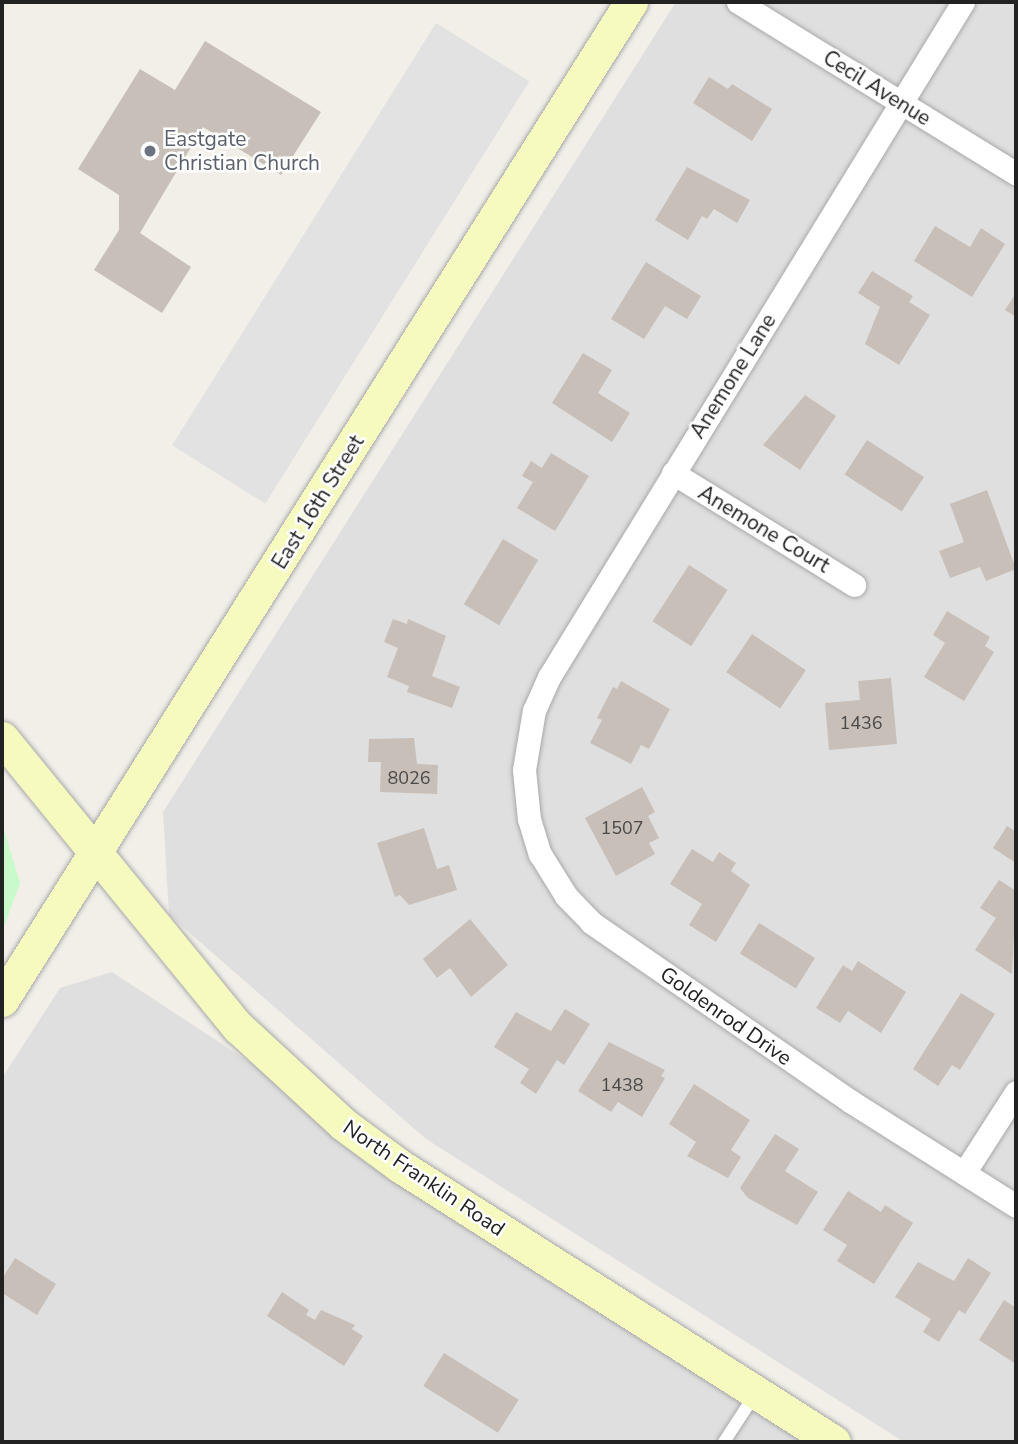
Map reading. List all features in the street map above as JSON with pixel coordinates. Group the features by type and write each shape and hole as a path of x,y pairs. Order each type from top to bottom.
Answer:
{"street":[{"name":"East 16th Street","path":"2,1000 631,2"},
{"name":"Cecil Avenue","path":"738,2 1016,174"},
{"name":"Anemone Lane","path":"525,759 534,710 549,677 963,2"},
{"name":"Anemone Court","path":"673,473 854,585"},
{"name":"North Franklin Road","path":"2,738 94,856 238,1027 343,1124 400,1166 834,1442"},
{"name":"Goldenrod Drive","path":"525,759 529,819 540,854 566,896 592,923 850,1101 1016,1206"},
{"path":"964,1173 1016,1092"}],"lane":[{"path":"723,1442 756,1393"}],"shaded area":[{"path":"676,2 1016,2 1016,1442 904,1442 426,1139 169,915 163,812"},
{"path":"436,23 529,81 265,504 172,445"},
{"path":"112,972 830,1442 2,1442 2,1078 60,988"}],"green space":[{"path":"2,823 20,883 2,932"}],"building":[{"path":"205,41 321,112 281,175 203,127 140,233 191,267 162,313 94,270 119,230 119,195 78,169 140,69 175,90"},
{"path":"709,77 728,89 732,84 772,109 752,141 693,103"},
{"path":"687,167 750,200 737,223 714,209 707,219 702,216 688,240 655,220"},
{"path":"935,226 970,247 981,228 1005,244 972,297 914,261"},
{"path":"646,262 701,296 687,319 665,306 644,339 611,319"},
{"path":"872,271 913,296 909,302 930,315 899,365 865,344 880,307 858,293"},
{"path":"1016,293 1016,317 1005,310"},
{"path":"583,353 612,370 598,393 630,413 612,442 552,403"},
{"path":"805,395 836,416 800,470 763,445"},
{"path":"867,440 924,477 902,511 845,474"},
{"path":"551,453 589,476 555,531 517,508 533,482 522,476 531,461 542,468"},
{"path":"987,490 1016,569 986,581 980,567 950,578 939,551 964,542 950,504"},
{"path":"503,539 538,560 499,625 464,604"},
{"path":"689,565 728,590 691,646 653,621"},
{"path":"947,611 990,637 985,646 994,652 964,701 924,677 945,643 933,635"},
{"path":"393,619 407,624 408,619 446,636 432,676 460,687 452,708 407,692 409,686 387,677 398,648 384,642"},
{"path":"752,634 806,670 780,708 726,672"},
{"path":"891,678 897,744 829,750 825,703 860,700 858,681"},
{"path":"621,681 670,709 649,749 641,745 631,764 590,743 602,720 597,718 613,687 617,689"},
{"path":"414,738 417,764 438,765 437,794 380,792 381,762 368,762 369,739"},
{"path":"642,787 655,812 648,816 659,838 649,843 655,854 616,876 585,818"},
{"path":"1007,826 1016,832 1016,863 993,848"},
{"path":"424,828 437,869 449,865 457,890 409,905 400,895 395,897 377,843"},
{"path":"692,849 713,862 719,852 736,863 731,871 750,885 716,942 689,925 702,904 670,884"},
{"path":"999,880 1016,891 1012,974 975,950 996,918 980,908"},
{"path":"470,919 508,965 471,997 450,968 437,978 423,959"},
{"path":"759,923 815,958 796,989 740,954"},
{"path":"858,961 906,992 881,1033 848,1011 840,1023 816,1008 843,965 852,971"},
{"path":"961,993 995,1014 960,1070 952,1065 938,1086 913,1069"},
{"path":"565,1009 590,1024 564,1065 557,1060 536,1094 520,1083 529,1069 494,1047 516,1012 551,1031"},
{"path":"609,1042 665,1070 661,1076 665,1078 642,1117 618,1102 611,1112 578,1091"},
{"path":"694,1084 750,1120 731,1150 741,1157 728,1178 687,1156 696,1142 669,1124"},
{"path":"775,1134 799,1149 785,1171 818,1192 797,1225 748,1198 740,1188"},
{"path":"848,1191 881,1212 885,1205 913,1223 874,1284 837,1261 847,1245 823,1230"},
{"path":"15,1258 56,1284 37,1315 2,1293 2,1279"},
{"path":"968,1258 991,1273 965,1314 959,1310 939,1342 923,1332 931,1319 895,1297 918,1262 954,1281"},
{"path":"282,1292 309,1310 306,1315 315,1320 321,1310 355,1325 352,1329 363,1336 344,1366 267,1316"},
{"path":"1004,1300 1016,1308 1016,1364 979,1340"},
{"path":"444,1353 519,1400 498,1433 423,1386"}],"place":[{"name":"Eastgate Christian Church","path":"150,151"}]}
